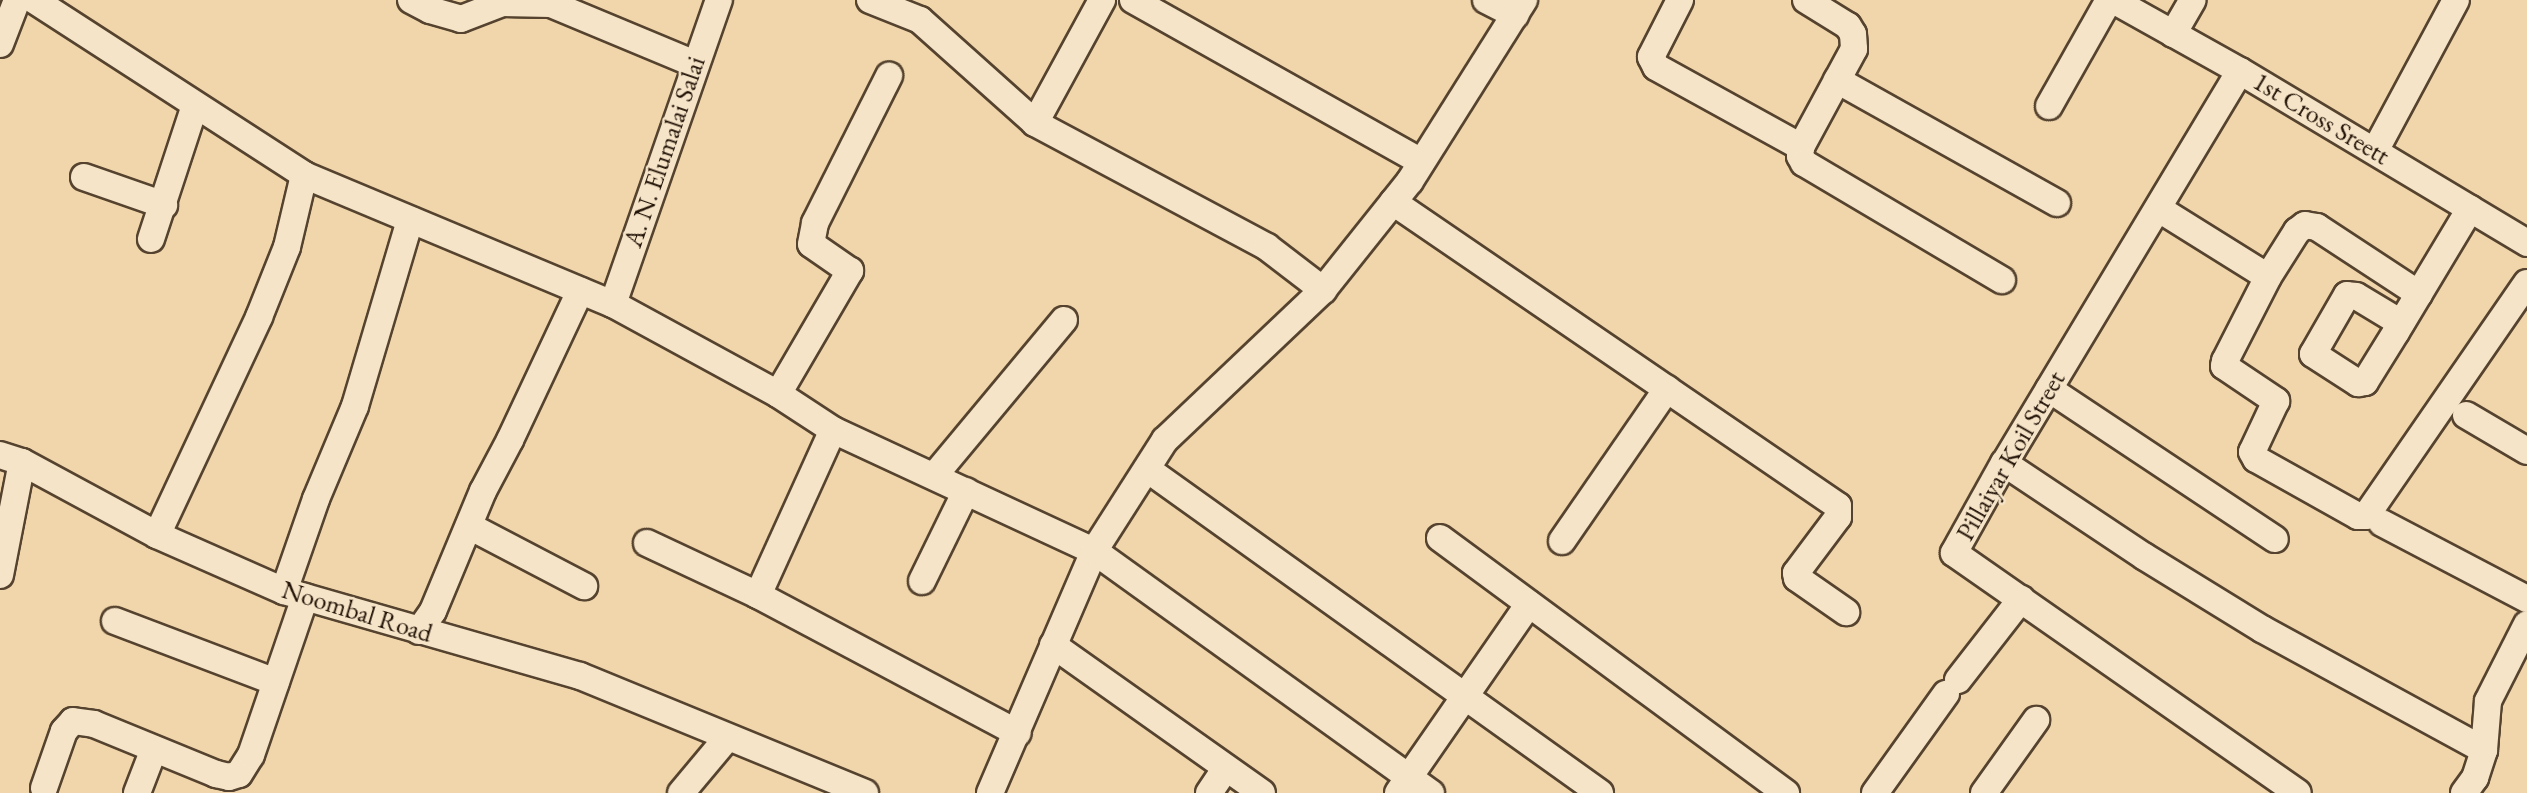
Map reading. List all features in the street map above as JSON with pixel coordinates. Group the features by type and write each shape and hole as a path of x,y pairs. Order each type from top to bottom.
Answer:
{"street":[{"path":"0,44 17,0"},
{"path":"34,0 304,175 613,304 778,394 833,430 1094,551 1403,785 1431,793"},
{"path":"411,0 430,10 461,19 502,3 551,4 695,64"},
{"name":"A. N. Elumalai Salai","path":"613,304 719,0"},
{"path":"870,0 920,20 1035,123 1267,247 1323,290"},
{"path":"1035,123 1102,0"},
{"path":"1133,0 1422,162"},
{"path":"990,793 1094,551 1165,440 1323,290 1422,162 1519,7 1486,0"},
{"path":"1680,0 1651,57 1657,67 1801,147"},
{"path":"1806,0 1848,26 1853,34 1854,49 1801,147 1800,156 1804,163 2002,280"},
{"path":"2049,106 2111,0"},
{"name":"1st Cross Sreett","path":"2111,0 2240,71 2527,243"},
{"path":"2174,34 2193,0"},
{"path":"2375,151 2456,0"},
{"name":"Pillaiyar Koil Street","path":"2240,71 2004,463 1954,553 2298,793"},
{"path":"778,394 850,271 810,244 815,223 889,76"},
{"path":"1837,80 2057,203"},
{"path":"150,239 164,205 195,105"},
{"path":"157,535 264,305 287,247 304,175"},
{"path":"84,177 164,205"},
{"path":"1393,202 1838,506 1838,517 1796,573 1797,578 1846,612"},
{"path":"2159,209 2268,277"},
{"path":"2401,323 2470,209"},
{"path":"44,788 64,731 73,721 94,724 216,774 229,777 239,774 251,755 276,682 316,499 355,405 410,220"},
{"path":"2419,294 2317,227 2305,225 2297,230 2268,277 2224,366 2276,401 2252,452 2256,459 2358,516 2366,516 2527,283"},
{"path":"419,631 433,611 469,526 580,291"},
{"path":"934,476 1064,320"},
{"path":"1562,541 1667,389"},
{"path":"2049,389 2275,539"},
{"path":"2466,415 2527,451"},
{"path":"758,595 833,430"},
{"path":"0,575 11,459"},
{"name":"Noombal Road","path":"11,459 157,535 295,594 580,676 854,791"},
{"path":"2004,463 2145,557 2262,629 2484,750"},
{"path":"1147,469 1600,793"},
{"path":"922,580 966,491"},
{"path":"2382,523 2527,599"},
{"path":"469,526 584,586"},
{"path":"1440,538 1786,793"},
{"path":"647,543 758,595 1017,733"},
{"path":"1875,793 1952,687 2021,599"},
{"path":"1403,785 1529,604"},
{"path":"115,621 276,682"},
{"path":"2465,793 2475,778 2484,750 2488,701 2527,624"},
{"path":"1053,645 1262,793"},
{"path":"1984,793 2036,720"},
{"path":"681,793 727,738"},
{"path":"137,793 154,749"},
{"path":"1209,793 1226,768"}]}
